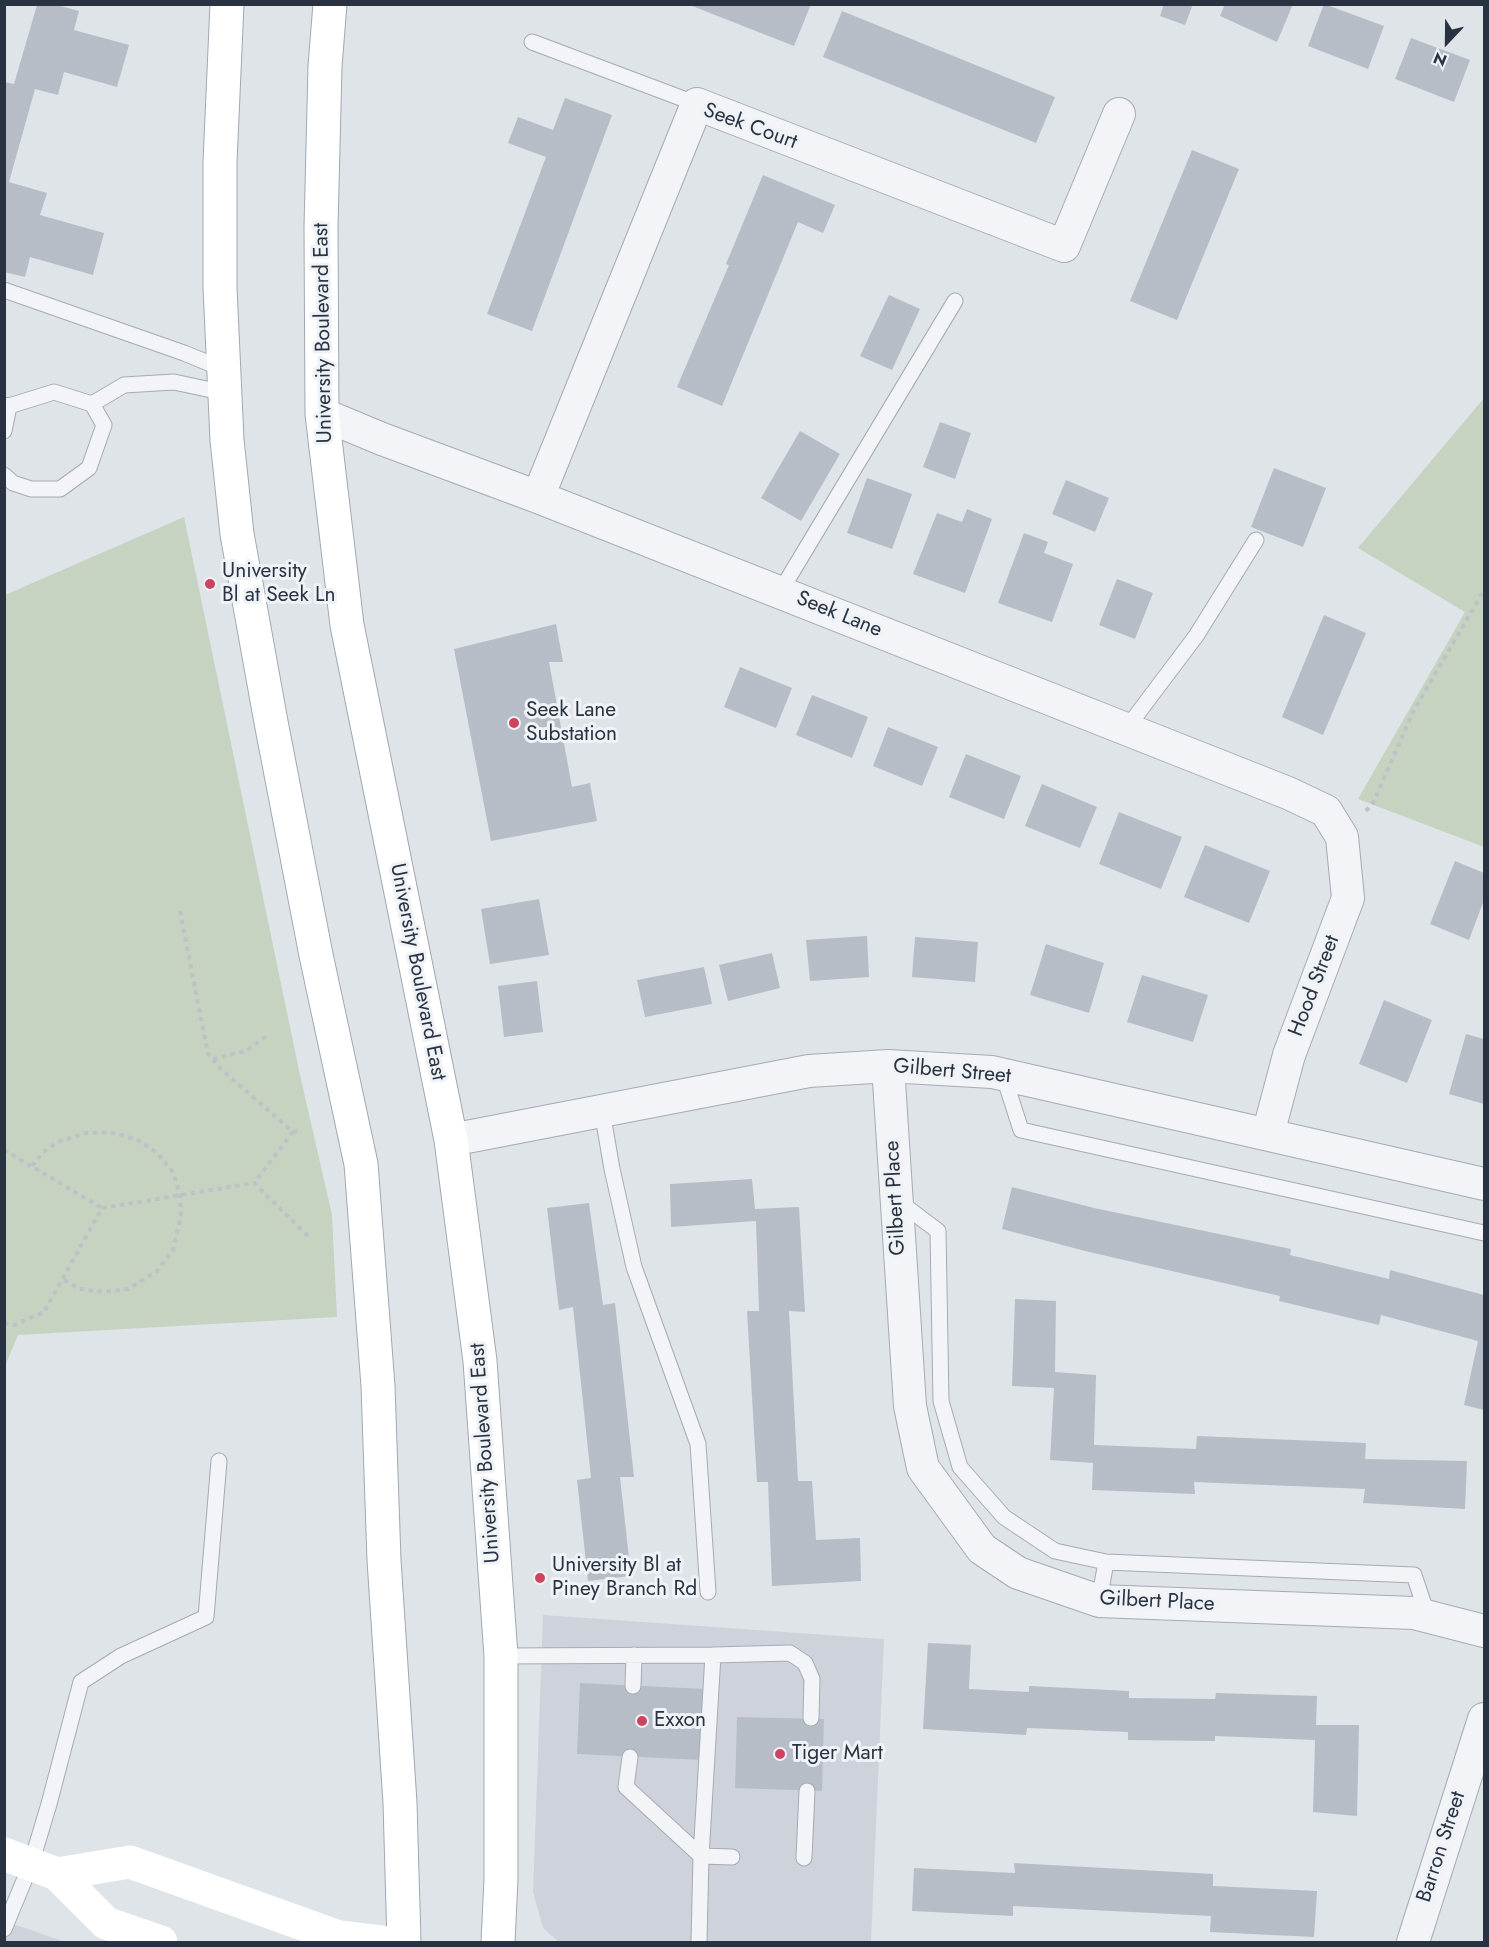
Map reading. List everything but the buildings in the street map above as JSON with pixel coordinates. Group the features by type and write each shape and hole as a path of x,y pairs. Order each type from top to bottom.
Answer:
{"main road":[{"path":"227,4 220,162 224,381 237,534 316,955 361,1164 378,1386 384,1560 400,1803 404,1942"},
{"name":"University Boulevard East","path":"330,4 325,66 321,227 322,414 347,625 451,1140 480,1361 501,1656 501,1879 498,1942"},
{"path":"31,1864 129,1862 339,1938 381,1942"},
{"path":"31,1864 106,1923 161,1942"}],"street":[{"name":"Seek Court","path":"538,497 697,104 1064,246 1119,114"},
{"name":"Seek Lane","path":"322,414 1288,793 1326,811 1342,837"},
{"name":"Hood Street","path":"1268,1134 1289,1054 1348,898 1342,837"},
{"name":"Gilbert Street","path":"451,1140 809,1071 888,1066 1003,1074 1485,1184"},
{"name":"Gilbert Place","path":"888,1066 896,1199 925,1403 923,1468 982,1549 1018,1573 1099,1601 1414,1613 1485,1631"},
{"name":"Barron Street","path":"1413,1942 1485,1719"}],"lane":[{"path":"532,42 697,104"},
{"path":"4,290 184,353 224,381"},
{"path":"780,592 955,301"},
{"path":"92,404 124,385 224,381"},
{"path":"4,431 7,406 54,392 92,404 104,425 89,468 60,489 31,489 14,483 4,475"},
{"path":"1126,729 1196,636 1256,540"},
{"path":"1003,1074 1021,1130 1485,1233"},
{"path":"602,1111 612,1169 634,1267 698,1444 708,1592"},
{"path":"925,1403 960,1467 1004,1517 1055,1551 1106,1562 1414,1575 1428,1617"},
{"path":"4,1929 31,1864 50,1804 81,1682 121,1656 206,1617 219,1461"},
{"path":"1099,1601 1106,1562"},
{"path":"501,1656 790,1653 805,1663 813,1679 811,1718"},
{"path":"633,1686 634,1655"},
{"path":"699,1942 700,1856 714,1655"},
{"path":"630,1757 626,1787 700,1856 732,1857"},
{"path":"804,1858 807,1791"}],"path":[{"path":"1342,837 1373,803 1413,712 1485,590"},
{"path":"180,910 208,1054 221,1069 293,1132"},
{"path":"213,1059 246,1051 268,1035"},
{"path":"4,1150 102,1208 254,1183 293,1132 299,1131"},
{"path":"32,1166 44,1152 58,1142 86,1133 110,1132 138,1140 157,1153 173,1173 180,1195 181,1216 173,1250 156,1272 128,1289 105,1292 79,1289 63,1279"},
{"path":"254,1183 308,1236"},
{"path":"4,1323 14,1325 44,1312 102,1208"}],"shaded area":[{"path":"543,1615 884,1639 871,1942 559,1942 543,1928 533,1892"},
{"path":"5,1921 65,1942 5,1942"}],"green space":[{"path":"1484,398 1484,847 1358,799 1465,612 1358,548"},
{"path":"184,517 300,1075 332,1215 337,1317 18,1335 5,1366 5,595"}],"place":[{"name":"University Bl at Seek Ln","path":"210,584"},
{"name":"Seek Lane Substation","path":"514,723"},
{"name":"University Bl at Piney Branch Rd","path":"540,1578"},
{"name":"Exxon","path":"642,1721"},
{"name":"Tiger Mart","path":"780,1754"}]}
